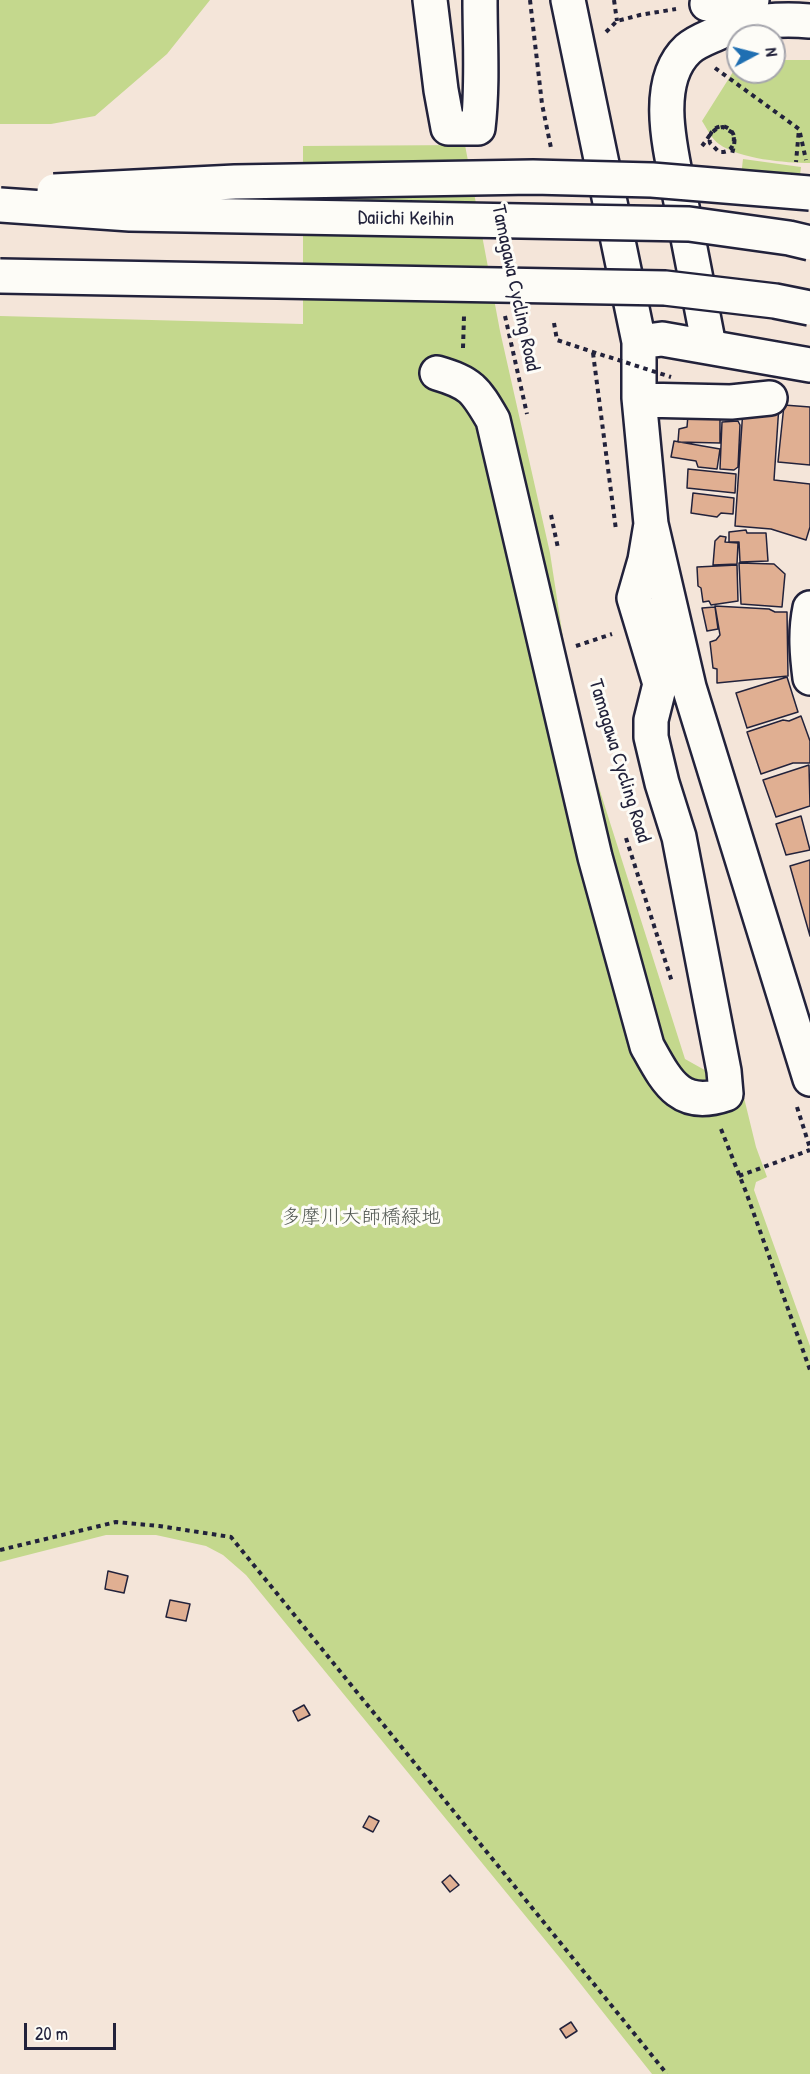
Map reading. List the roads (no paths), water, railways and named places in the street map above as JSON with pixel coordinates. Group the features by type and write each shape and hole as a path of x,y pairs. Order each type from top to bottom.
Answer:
{"main road":[{"path":"430,0 448,128 478,128 480,0"},
{"path":"568,0 639,342 639,400 651,524 688,687 810,1080"},
{"path":"707,4 752,0"},
{"path":"709,346 669,138 669,84 676,66 688,49 705,39 736,26 810,21"},
{"path":"0,194 235,182 533,177 652,180 804,175"},
{"name":"Daiichi Keihin","path":"0,205 130,214 689,224 810,243"},
{"path":"0,276 665,288 776,301 810,308"},
{"path":"639,342 662,339 810,365"},
{"path":"437,373 462,380 478,394 493,420 595,857 647,1046 672,1085 687,1098 710,1100 726,1094 724,1071 679,837 662,783 651,737 651,720 660,684 634,598 645,560 651,524"},
{"path":"639,400 731,402 770,398"},
{"path":"810,608 807,626 807,658 810,678"}],"park label":[{"name":"多摩川大師橋緑地","path":"361,1218"}]}
